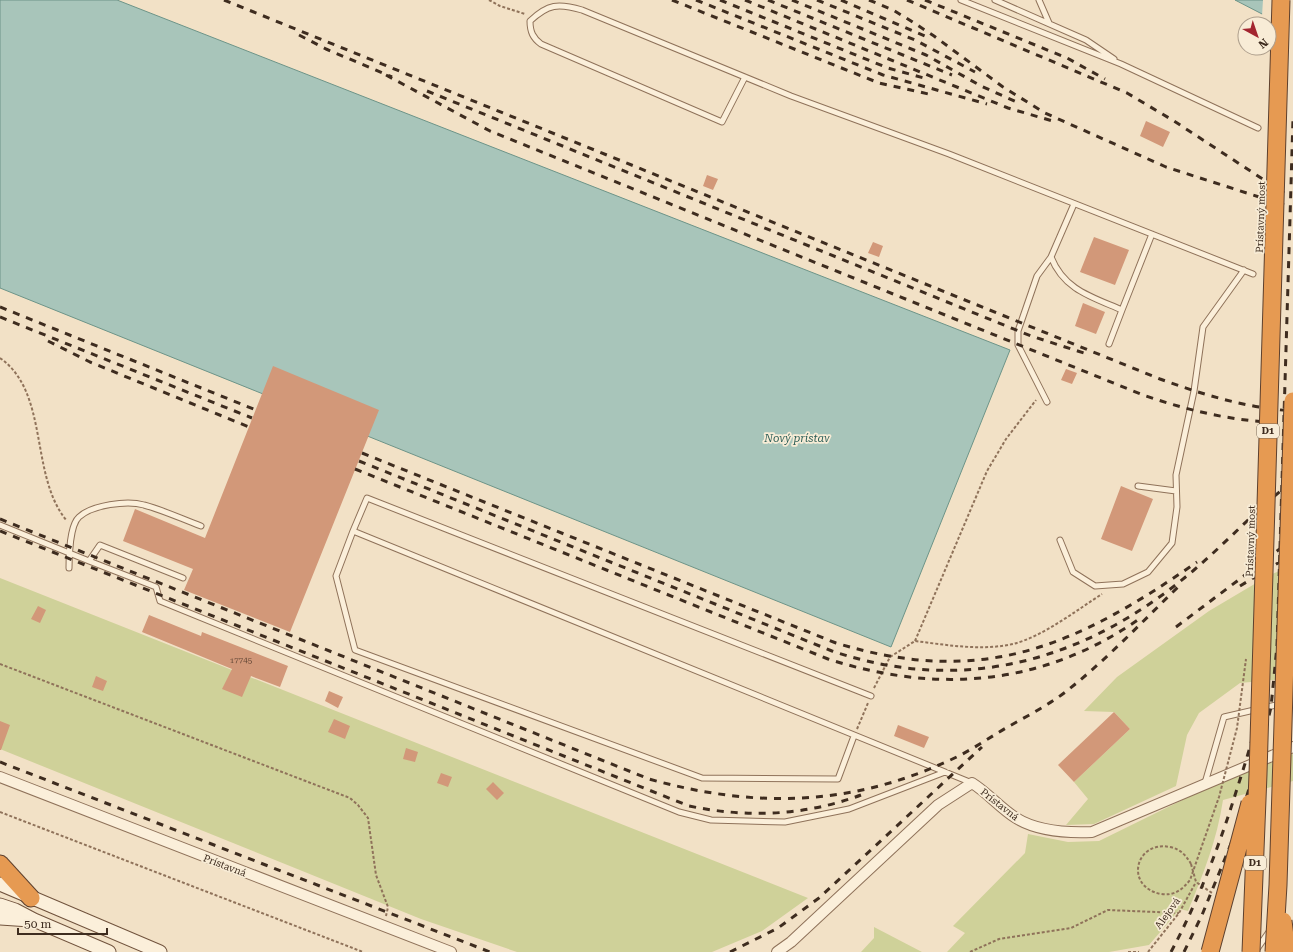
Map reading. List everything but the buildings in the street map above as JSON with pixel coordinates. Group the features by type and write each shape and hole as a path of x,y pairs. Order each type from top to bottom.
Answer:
{"highway":[{"name":"Prístavný most","path":"1258,774 1281,0"},
{"name":"D1","path":"1274,952 1278,885 1293,401"},
{"path":"1210,952 1258,774"},
{"name":"D1","path":"1251,952 1258,774"},
{"path":"0,864 31,898"},
{"path":"1278,885 1287,952"}],"main road":[{"path":"0,884 160,952"},
{"path":"0,905 15,910 34,920 109,952"},
{"path":"0,918 34,920"}],"street":[{"name":"Prístavná","path":"778,952 796,938 938,805 972,783 985,791 1016,818 1025,822 1045,828 1078,833 1092,832 1293,747"},
{"name":"Prístavná","path":"0,777 451,952"}],"lane":[{"path":"961,0 1122,64 1257,126"},
{"path":"995,0 1086,40 1122,64"},
{"path":"1039,0 1049,24"},
{"path":"745,77 722,122 542,44 534,39 530,29 530,21 541,10 553,6 568,6 575,8 745,77 1253,274"},
{"path":"1047,402 1018,345 1018,331 1037,276 1051,257 1074,204"},
{"path":"1109,344 1152,234"},
{"path":"1051,257 1056,270 1078,291 1122,310"},
{"path":"1060,540 1073,572 1095,586 1124,584 1148,572 1172,543 1177,507 1176,475 1194,391 1203,327 1244,270"},
{"path":"1138,486 1176,491"},
{"path":"854,736 838,778 702,778 355,650 336,576 367,498 871,696"},
{"path":"69,568 73,528 78,517 99,506 130,503 142,504 202,526"},
{"path":"0,525 156,587 160,601 679,812 711,820 785,822 849,809 945,772"},
{"path":"353,531 972,783"},
{"path":"89,561 100,545 183,578"},
{"path":"1205,784 1224,717 1293,701"},
{"path":"1256,952 1262,940 1272,929 1287,920"}],"path":[{"path":"489,0 517,13 536,16"},
{"path":"0,358 7,362 23,383 51,493 60,512 73,528"},
{"path":"854,736 890,657 915,640 987,471 1006,439 1042,393"},
{"path":"915,640 966,647 1014,644 1038,634 1118,584"},
{"name":"Alejová","path":"1148,952 1179,913 1196,882 1191,864 1178,849 1160,845 1147,850 1139,862 1137,875 1144,886 1154,893 1166,895 1175,893 1183,889 1190,880 1219,797 1237,728 1246,657"},
{"path":"0,664 350,798 358,805 368,818 376,875 388,906 382,926"},
{"path":"0,812 363,952"},
{"path":"970,952 1000,939 1071,928 1108,910 1179,913"},
{"path":"1128,952 1139,952"}],"green space":[{"path":"1293,565 1293,678 1240,683 1199,713 1187,735 1176,786 1094,824 1066,825 1088,799 1074,782 1130,729 1114,712 1084,711 1117,677 1209,611 1268,576"},
{"path":"0,578 808,898 762,931 712,952 517,952 421,919 0,749"},
{"path":"1293,754 1293,781 1223,800 1213,843 1204,871 1188,911 1180,909 1149,945 1109,952 947,952 965,933 953,926 1025,853 1028,834 1068,842 1099,841 1219,782"},
{"path":"874,927 922,952 861,952 874,938"}],"water":[{"name":"Nový prístav","path":"0,0 117,0 1010,350 891,647 0,288"},
{"path":"1235,0 1293,0 1293,30 1277,22 1277,16 1266,16"}],"pier":[{"path":"1263,0 1293,0 1293,32 1277,24 1277,16 1262,16"}],"railway":[{"path":"224,0 1160,379 1242,404 1293,411"},
{"path":"672,0 879,83 933,95"},
{"path":"696,0 883,75 987,104"},
{"path":"720,0 888,68 924,78"},
{"path":"745,0 1008,108 1056,122"},
{"path":"768,0 952,75"},
{"path":"792,0 926,55 981,86 1021,104"},
{"path":"817,0 915,40 975,72"},
{"path":"841,0 927,37"},
{"path":"869,0 893,10 911,21 934,36 1003,87 1045,113 1166,167 1284,205"},
{"path":"907,0 1127,93 1174,121 1284,193"},
{"path":"925,0 1067,58 1105,79"},
{"path":"1171,952 1199,893 1222,833 1252,739 1260,707 1264,680 1269,595 1286,0"},
{"path":"299,35 326,49 392,77"},
{"path":"386,75 490,131 1143,395 1180,407 1236,419 1293,423"},
{"path":"427,91 1031,336 1090,355"},
{"path":"1184,952 1202,915 1235,834 1261,750 1271,707 1277,646 1293,119"},
{"path":"0,307 256,410"},
{"path":"0,317 252,418"},
{"path":"48,341 90,362 249,427"},
{"path":"362,453 836,643 889,656 938,661 983,659 1027,651 1069,636 1110,616 1153,591 1197,562"},
{"path":"359,461 832,651 882,664 930,670 977,669 1024,661 1068,647 1112,627 1154,601 1194,570 1293,481"},
{"path":"355,469 828,659 869,670 909,677 949,679 988,677 1027,670 1065,658 1103,641 1139,619"},
{"path":"0,519 649,779 726,795 763,798 800,798 837,795 874,787 911,776 971,750 1068,690 1110,653 1178,587"},
{"path":"0,531 689,806 733,812 776,813 818,807 861,795"},
{"path":"1176,627 1293,539"},
{"path":"1240,586 1293,554"},
{"path":"730,952 778,928 819,898 982,747"},
{"path":"0,762 490,952"}]}
